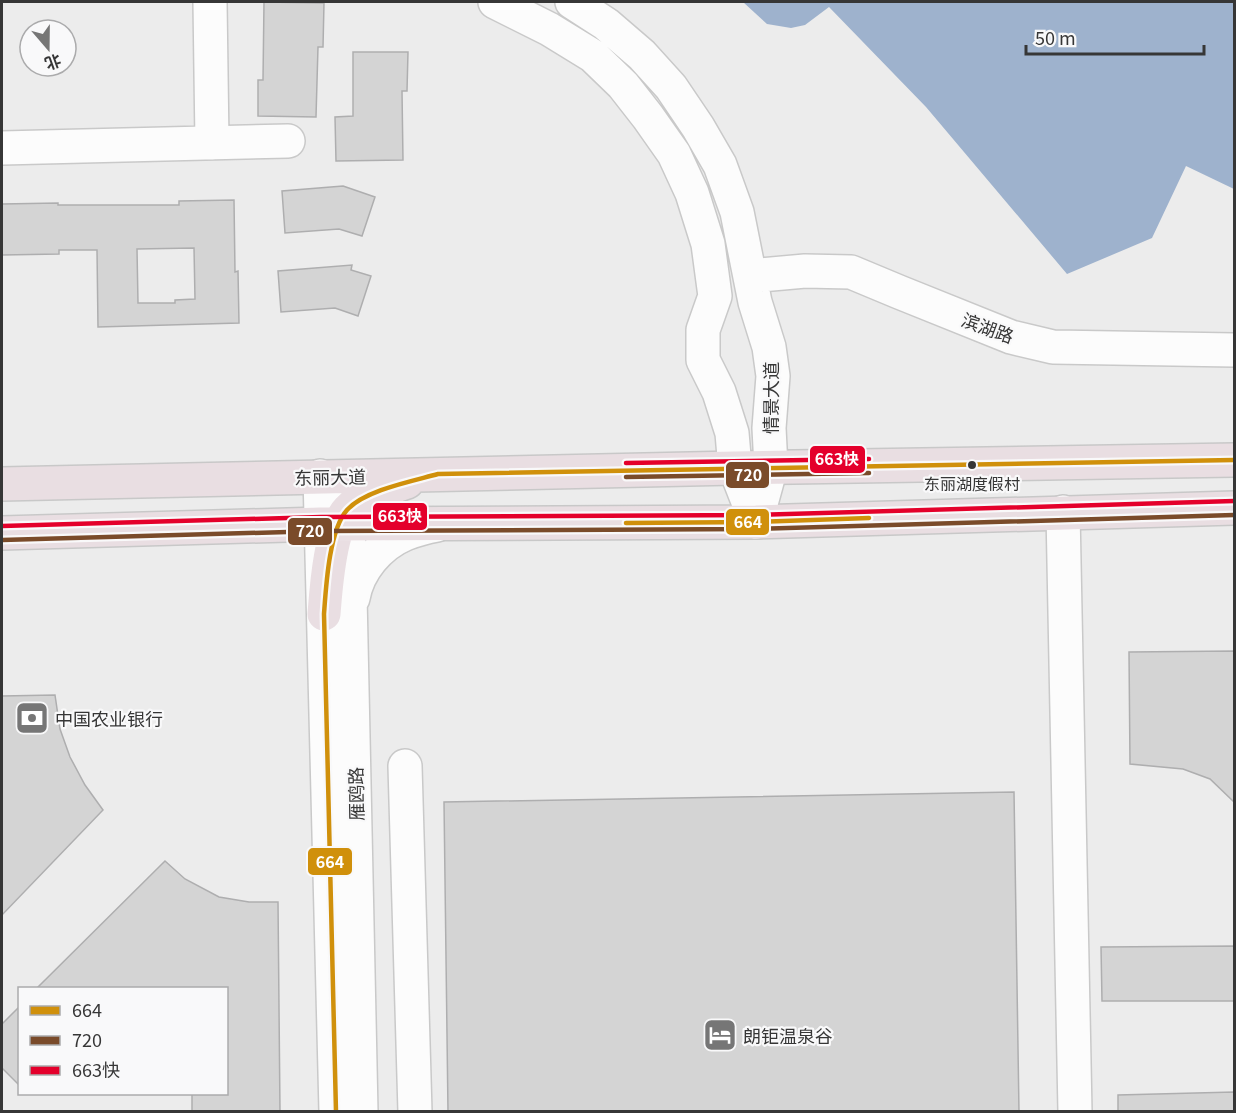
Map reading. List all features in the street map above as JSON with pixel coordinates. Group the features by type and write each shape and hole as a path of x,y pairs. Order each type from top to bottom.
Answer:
{"highway":[{"name":"东丽大道","path":"2,484 771,467 1234,460"},
{"path":"339,520 363,499 408,482 438,474"},
{"path":"2,533 339,520 440,524 756,522 1234,508"}],"street":[{"path":"210,2 212,143"},
{"name":"情景大道","path":"572,2 606,24 642,55 671,87 720,165 737,212 755,302 770,347 773,376 769,428 771,467 756,522"},
{"path":"513,6 593,56 623,85 674,154 692,193 708,244 715,296 703,330 703,360 719,392 732,433 735,468 756,522"},
{"path":"2,148 288,141"},
{"name":"滨湖路","path":"750,276 806,271 851,272 1011,337 1053,347 1234,350"},
{"name":"雁鸥路","path":"334,476 339,520 336,1112"},
{"path":"1063,512 1076,1112"},
{"path":"337,613 354,592 366,565 377,553 404,534 440,524"},
{"name":"雁鸥路","path":"337,613 361,1112"},
{"path":"405,765 415,1112"}],"water":[{"path":"743,2 1234,2 1234,189 1186,166 1152,238 1067,274 926,107 829,7 805,25 791,28 767,24"}],"building":[{"path":"264,2 324,3 323,47 318,47 316,117 258,116 258,80 263,80"},
{"path":"353,52 408,52 407,91 402,91 403,160 336,161 335,117 353,116"},
{"path":"343,186 375,197 362,236 339,229 285,233 282,191"},
{"path":"234,200 235,272 238,271 239,323 98,327 97,250 59,250 59,254 2,255 2,204 179,205 179,201","holes":["194,248 195,299 175,300 175,303 138,303 137,249"]},
{"path":"352,265 351,270 371,276 358,316 335,308 281,312 278,271"},
{"path":"1234,651 1234,802 1210,779 1183,769 1130,764 1129,652"},
{"path":"55,695 60,729 70,757 85,785 103,810 2,915 2,696"},
{"path":"1014,792 1019,1112 448,1112 444,802"},
{"path":"165,861 185,879 219,897 249,902 278,902 280,1112 192,1112 192,1095 228,1095 228,987 38,987"},
{"path":"1234,946 1234,1001 1102,1001 1101,947"},
{"path":"18,1008 18,1084 2,1068 2,1024"},
{"path":"1234,1092 1234,1112 1118,1112 1118,1095"}],"transit line":[{"name":"663快","path":"626,463 869,459"},
{"name":"664","path":"336,1112 324,614 332,545 341,519 355,503 390,487 438,474 1234,460"},
{"name":"720","path":"626,477 869,473"},
{"name":"663快","path":"2,526 321,517 756,515 1234,501"},
{"name":"720","path":"2,540 321,531 756,529 1234,515"},
{"name":"664","path":"626,523 869,518"}],"place":[{"name":"东丽湖度假村","path":"972,465"},
{"name":"中国农业银行","path":"32,718"},
{"name":"朗钜温泉谷","path":"720,1035"}]}
